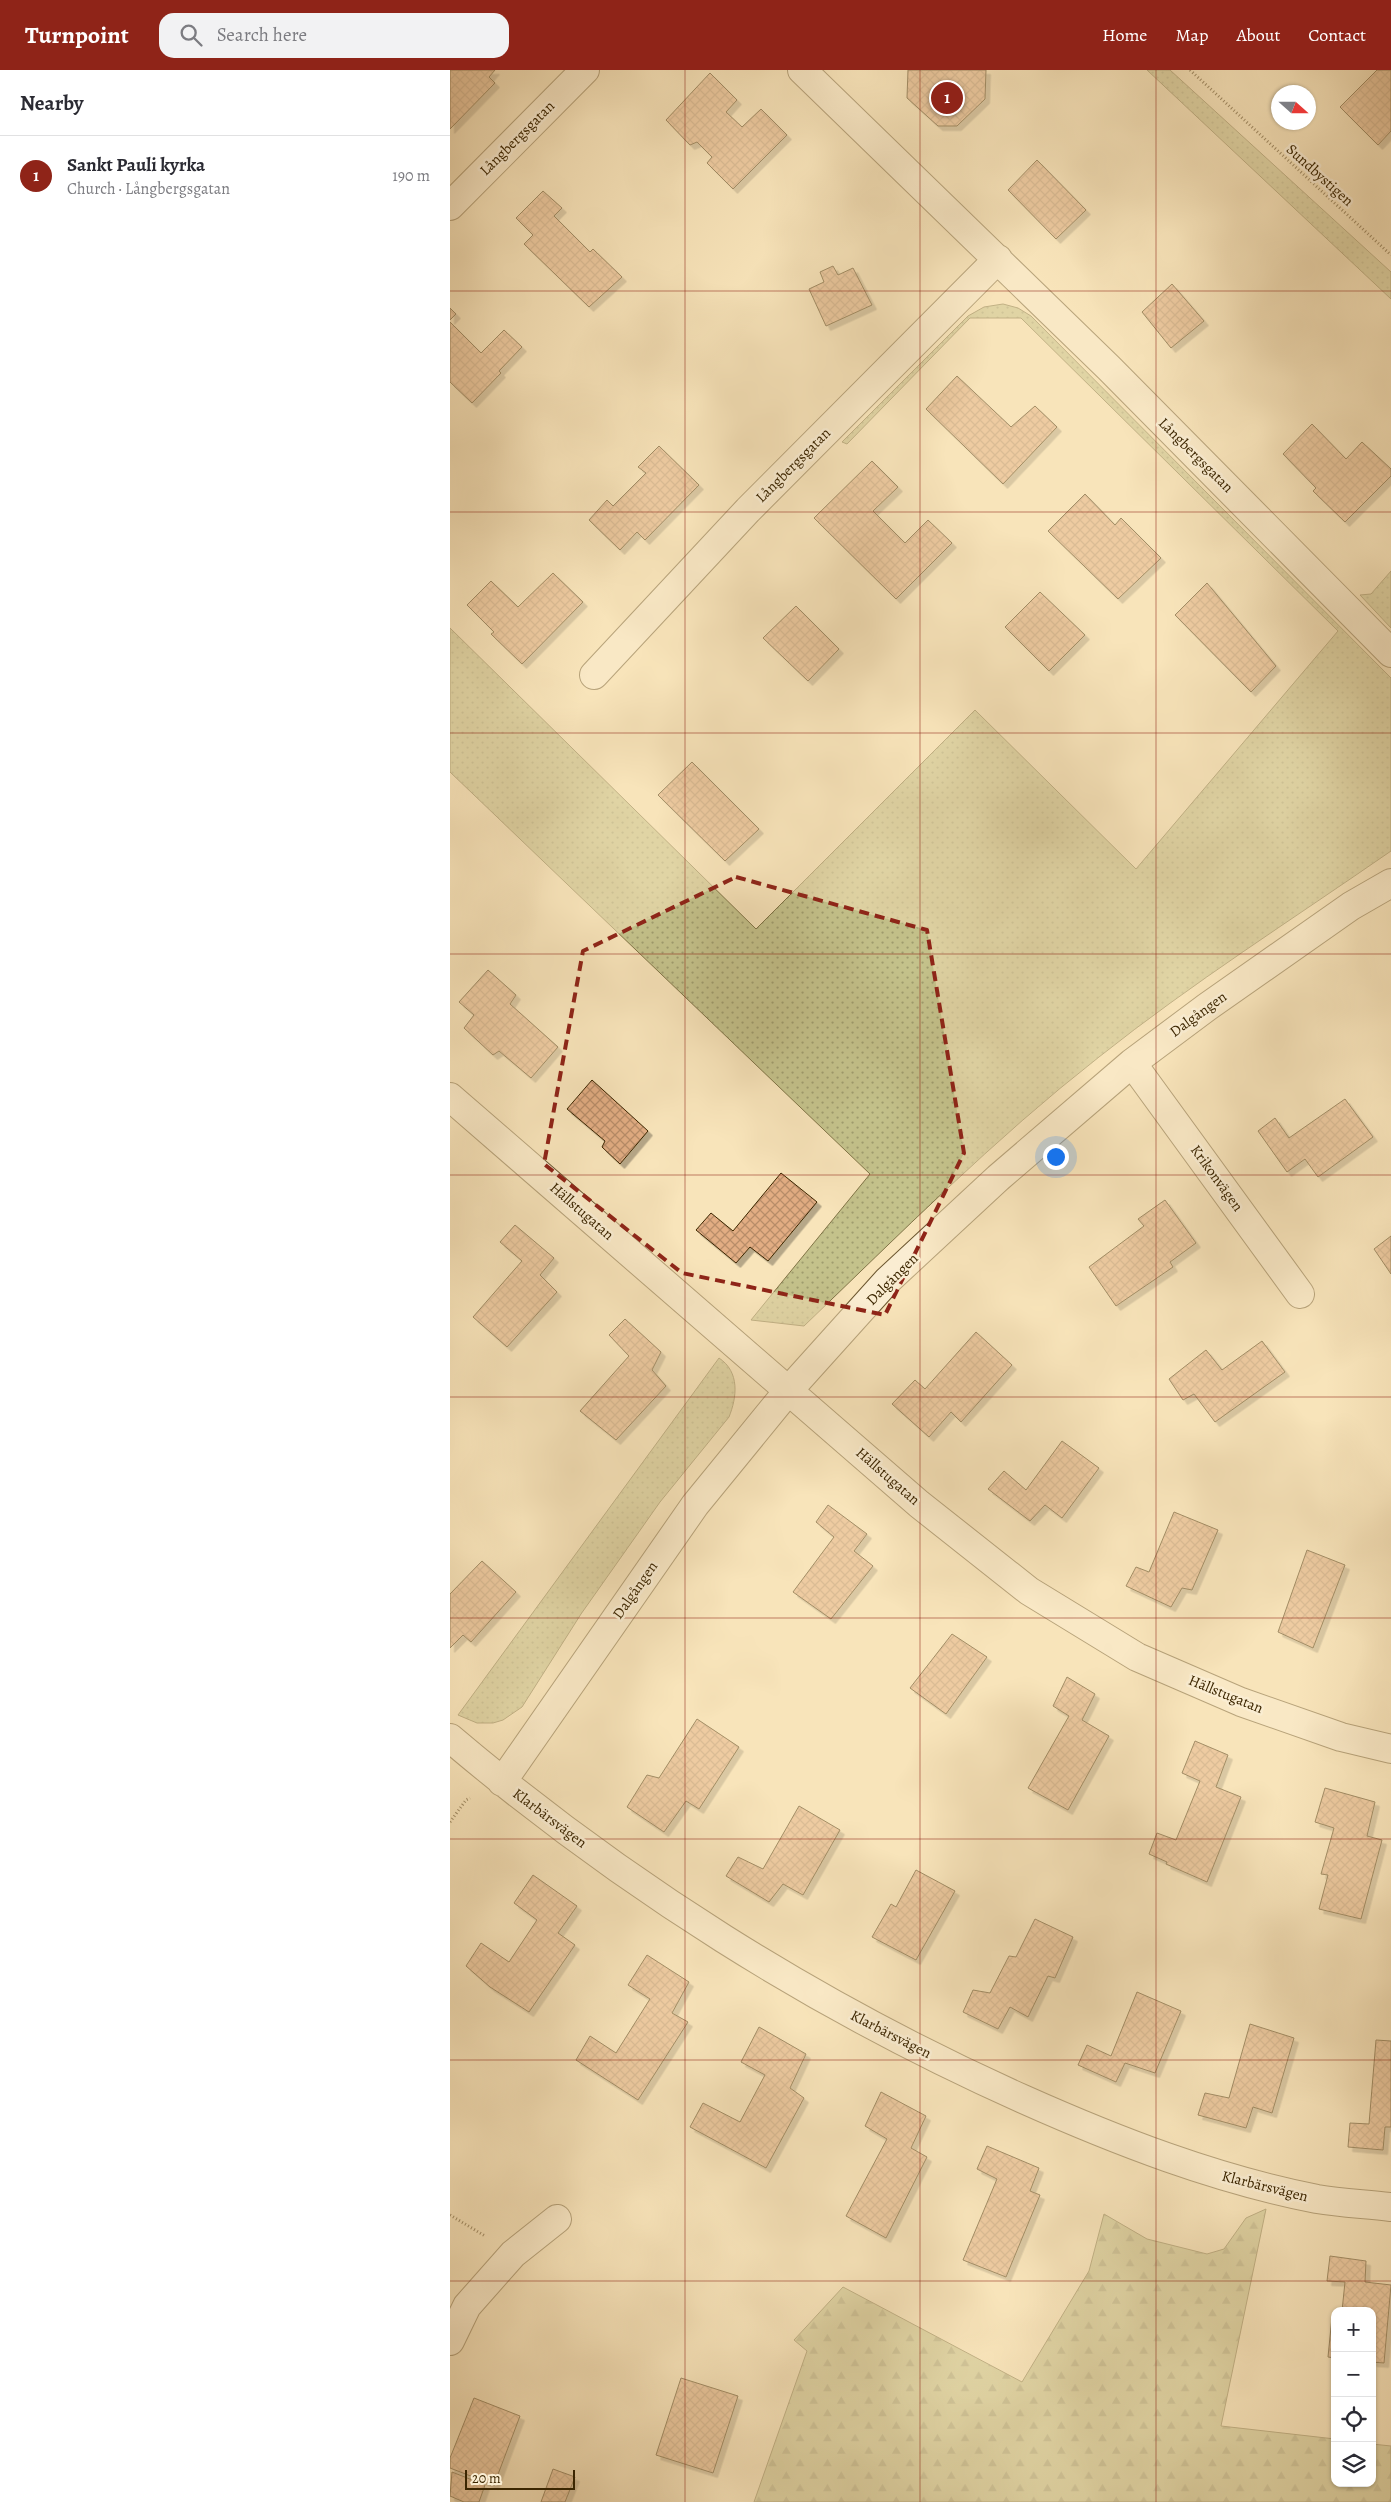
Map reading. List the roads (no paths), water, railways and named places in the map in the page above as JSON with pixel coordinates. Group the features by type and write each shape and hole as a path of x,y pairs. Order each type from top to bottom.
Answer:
{"street":[{"name":"Långbergsgatan","path":"450,206 585,70"},
{"name":"Långbergsgatan","path":"802,70 998,259 1219,478 1391,653"},
{"name":"Långbergsgatan","path":"594,675 748,510 998,259"},
{"name":"Dalgången","path":"502,1782 695,1505 788,1391 887,1281 998,1178 1132,1063 1207,1007 1343,912 1391,883"},
{"name":"Krikonvägen","path":"1132,1063 1300,1294"},
{"name":"Hällstugatan","path":"450,1097 919,1504 1029,1591 1137,1657 1241,1702 1341,1736 1391,1749"},
{"name":"Klarbärsvägen","path":"450,1738 502,1782 610,1863 728,1942 857,2018 974,2077 1100,2133 1214,2173 1317,2199 1391,2207"},
{"path":"450,2341 466,2306 513,2254 557,2219"}],"place":[{"name":"Sankt Pauli kyrka","path":"947,98"}]}
